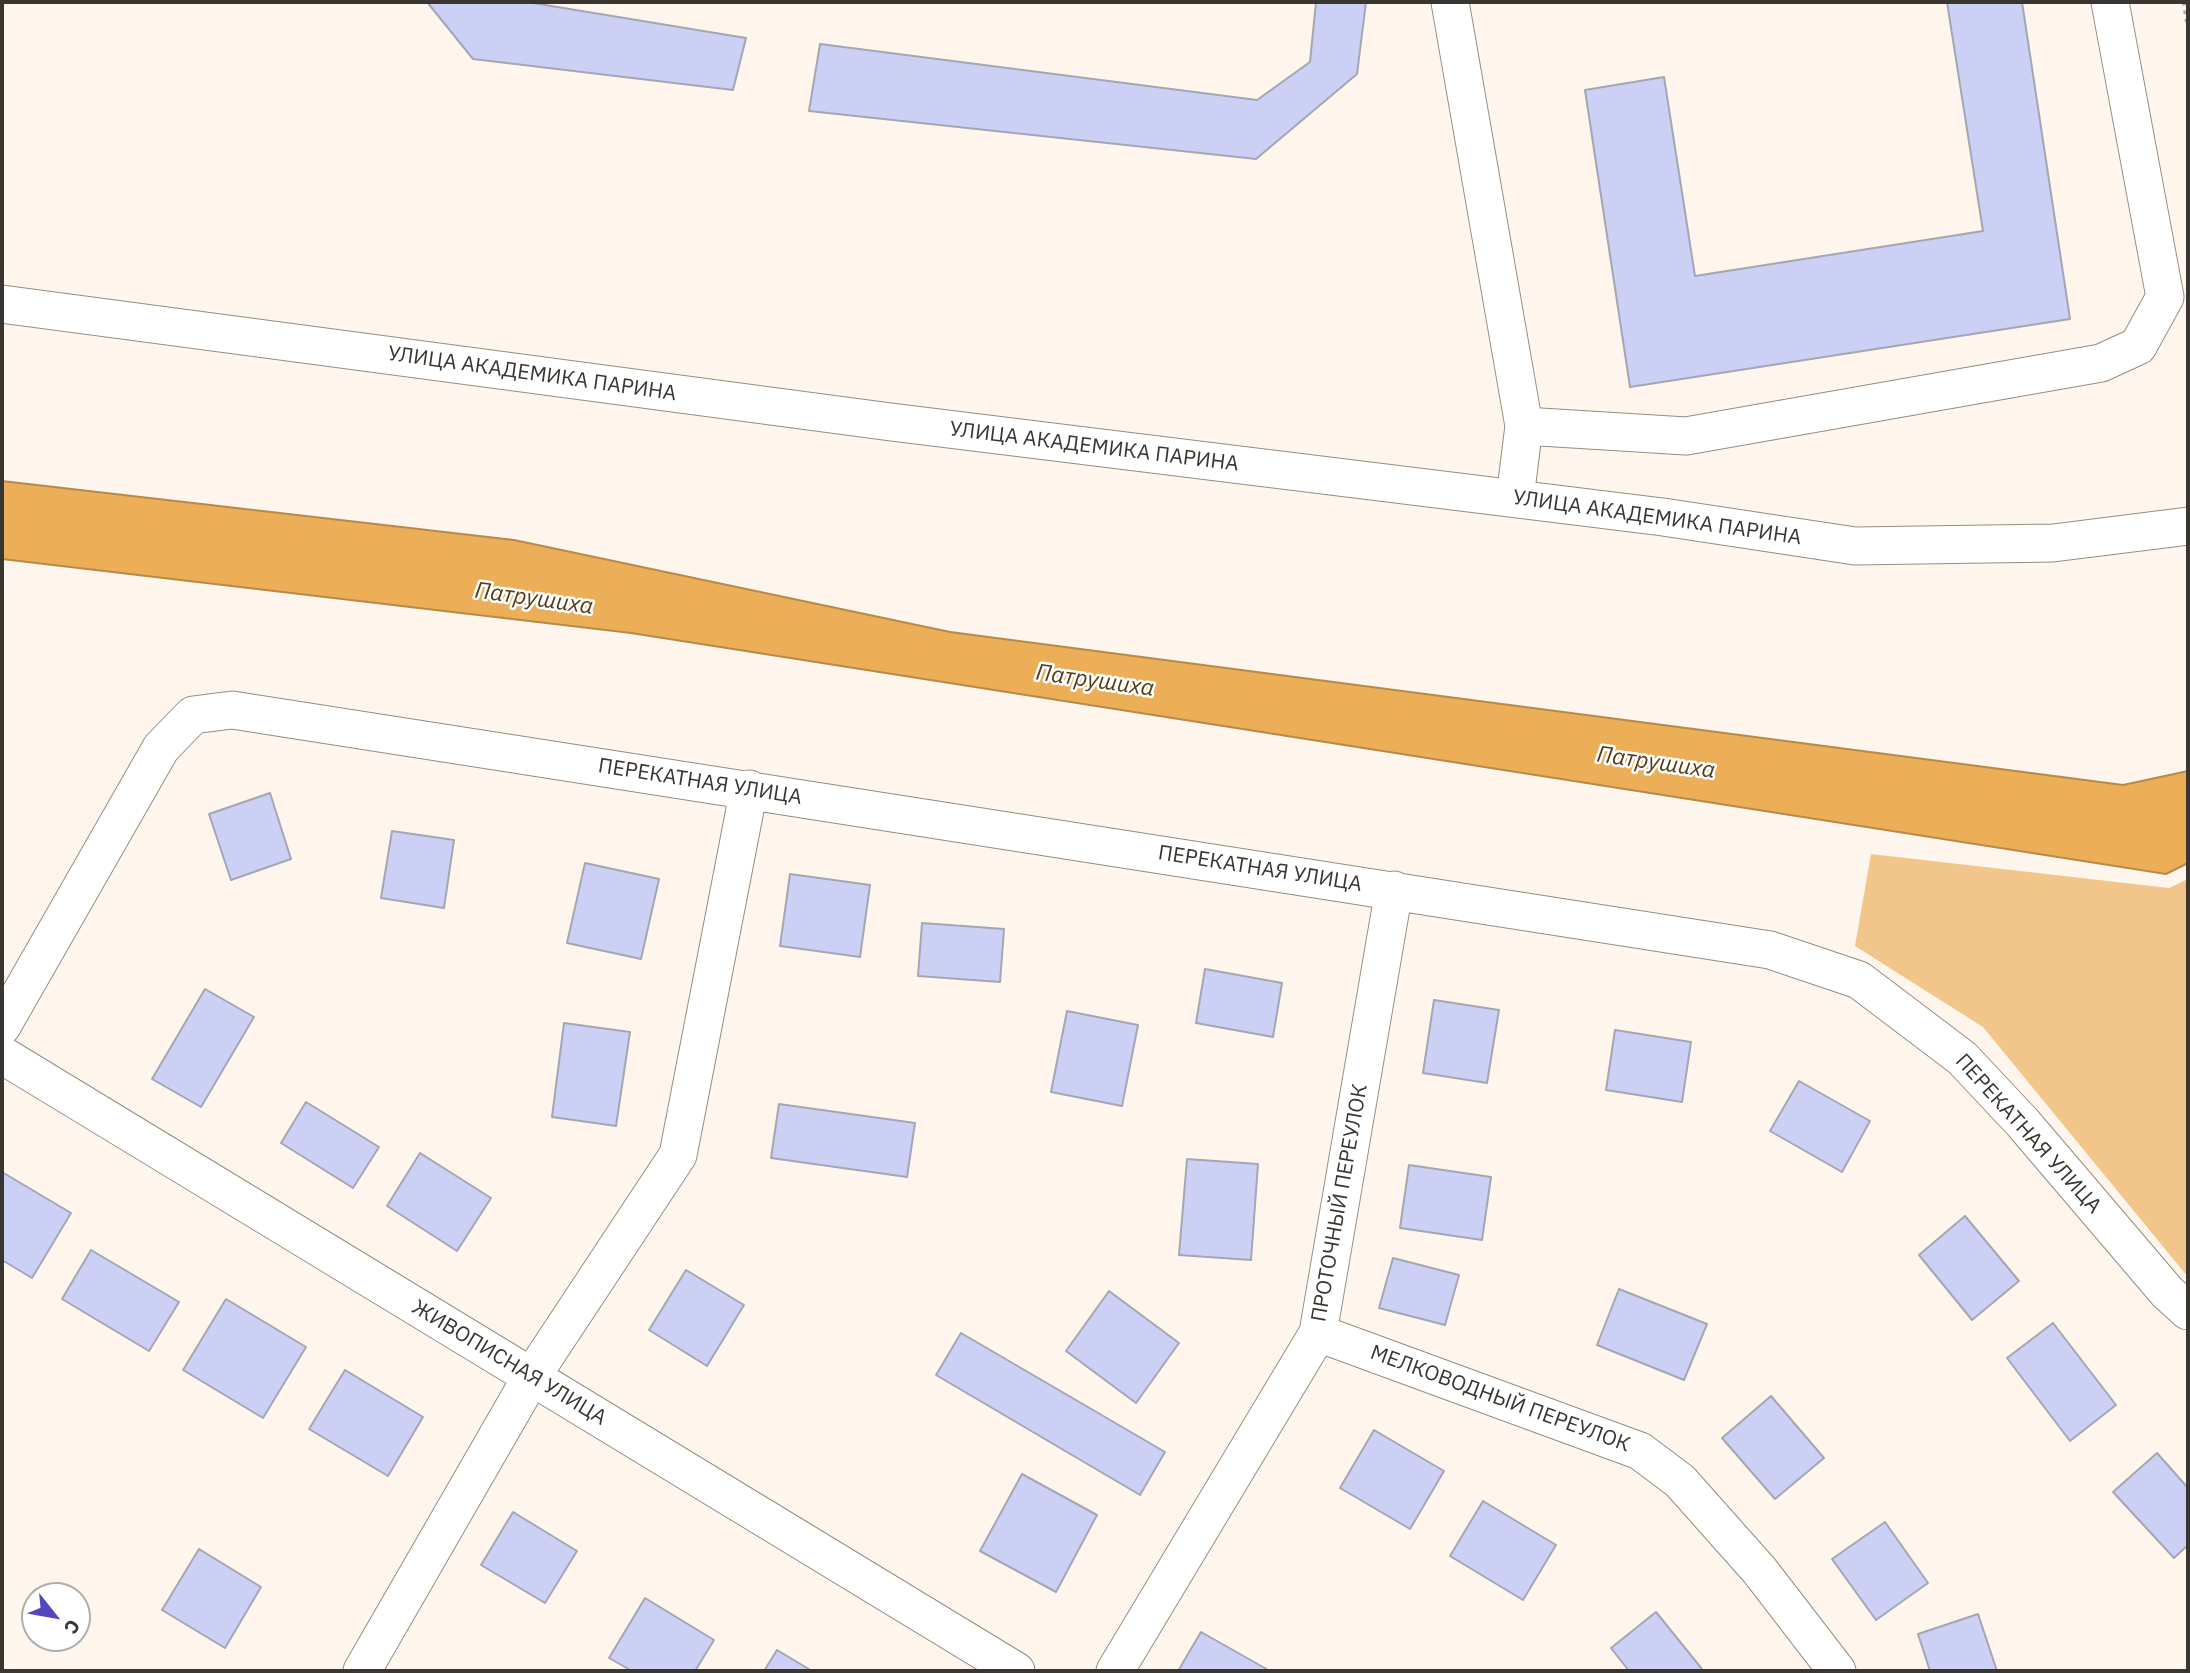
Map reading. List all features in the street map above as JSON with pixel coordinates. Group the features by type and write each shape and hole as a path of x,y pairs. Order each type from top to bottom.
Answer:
{"street":[{"path":"1450,2 1524,426 1515,498"},
{"path":"1524,426 1686,436 2101,363 2137,346 2165,298 2110,2"},
{"name":"УЛИЦА АКАДЕМИКА ПАРИНА","path":"2,303 891,422 1515,498 1855,546 2053,543 2188,526"},
{"name":"ПЕРЕКАТНАЯ УЛИЦА","path":"2,1026 161,748 193,715 232,710 1770,950 1859,980 1962,1058 2023,1122 2167,1292 2188,1311"},
{"path":"362,1671 532,1376 678,1155 749,789"},
{"name":"ПРОТОЧНЫЙ ПЕРЕУЛОК","path":"1115,1671 1318,1333 1394,890"},
{"name":"ЖИВОПИСНАЯ УЛИЦА","path":"2,1055 1016,1671"},
{"name":"МЕЛКОВОДНЫЙ ПЕРЕУЛОК","path":"1318,1333 1640,1451 1680,1480 1760,1572 1837,1671"}],"path":[{"path":"2184,2 2188,27"}],"shaded area":[{"path":"1871,854 2169,888 2188,879 2188,1277 1983,1027 1855,946"}],"water":[{"name":"Патрушиха","path":"2,481 514,540 950,632 2123,785 2188,771 2188,863 2166,874 631,633 2,559"}],"building":[{"path":"427,2 527,2 746,38 733,90 473,59"},
{"path":"1316,2 1366,2 1357,74 1256,159 809,111 820,44 1257,100 1310,62"},
{"path":"1947,2 2022,2 2070,319 1630,387 1585,90 1664,77 1695,276 1983,231"},
{"path":"270,793 291,859 231,880 209,814"},
{"path":"392,831 454,840 444,908 381,898"},
{"path":"585,863 659,879 641,959 567,943"},
{"path":"790,874 870,885 860,957 780,946"},
{"path":"922,923 1004,929 1000,982 918,976"},
{"path":"1205,969 1282,983 1273,1037 1196,1023"},
{"path":"205,989 254,1017 201,1107 152,1079"},
{"path":"1434,1000 1499,1010 1487,1083 1423,1073"},
{"path":"1067,1011 1138,1025 1122,1106 1051,1092"},
{"path":"564,1023 630,1032 616,1126 552,1117"},
{"path":"1615,1030 1691,1042 1682,1102 1606,1090"},
{"path":"1799,1081 1870,1121 1842,1172 1770,1131"},
{"path":"306,1102 379,1147 353,1188 281,1143"},
{"path":"779,1104 915,1123 907,1177 771,1158"},
{"path":"420,1153 491,1198 457,1251 387,1206"},
{"path":"1187,1159 1258,1164 1251,1260 1179,1255"},
{"path":"1409,1165 1491,1177 1482,1240 1400,1228"},
{"path":"2,1172 71,1213 32,1278 2,1260"},
{"path":"1965,1216 2019,1281 1972,1320 1919,1255"},
{"path":"91,1250 179,1302 149,1351 62,1299"},
{"path":"1393,1258 1459,1275 1445,1325 1379,1308"},
{"path":"686,1270 744,1305 707,1366 649,1330"},
{"path":"1619,1289 1707,1324 1684,1380 1597,1345"},
{"path":"1109,1291 1179,1343 1136,1403 1066,1351"},
{"path":"226,1299 306,1347 263,1418 183,1370"},
{"path":"2053,1323 2116,1405 2070,1441 2007,1358"},
{"path":"961,1333 1165,1452 1140,1495 936,1375"},
{"path":"345,1370 423,1417 388,1476 309,1429"},
{"path":"1771,1396 1824,1458 1775,1499 1722,1438"},
{"path":"1374,1430 1444,1471 1410,1529 1340,1488"},
{"path":"2157,1453 2188,1488 2188,1545 2174,1558 2113,1492"},
{"path":"1022,1474 1097,1515 1056,1592 980,1551"},
{"path":"1483,1501 1556,1545 1523,1600 1450,1556"},
{"path":"513,1512 577,1551 545,1603 481,1565"},
{"path":"1885,1522 1928,1583 1876,1620 1832,1559"},
{"path":"199,1549 261,1587 225,1648 162,1610"},
{"path":"645,1598 714,1640 695,1671 632,1671 609,1658"},
{"path":"1656,1612 1702,1669 1629,1671 1611,1648"},
{"path":"1978,1614 1997,1671 1930,1671 1918,1634"},
{"path":"1201,1632 1270,1671 1178,1671"},
{"path":"777,1650 812,1671 764,1671"}]}
